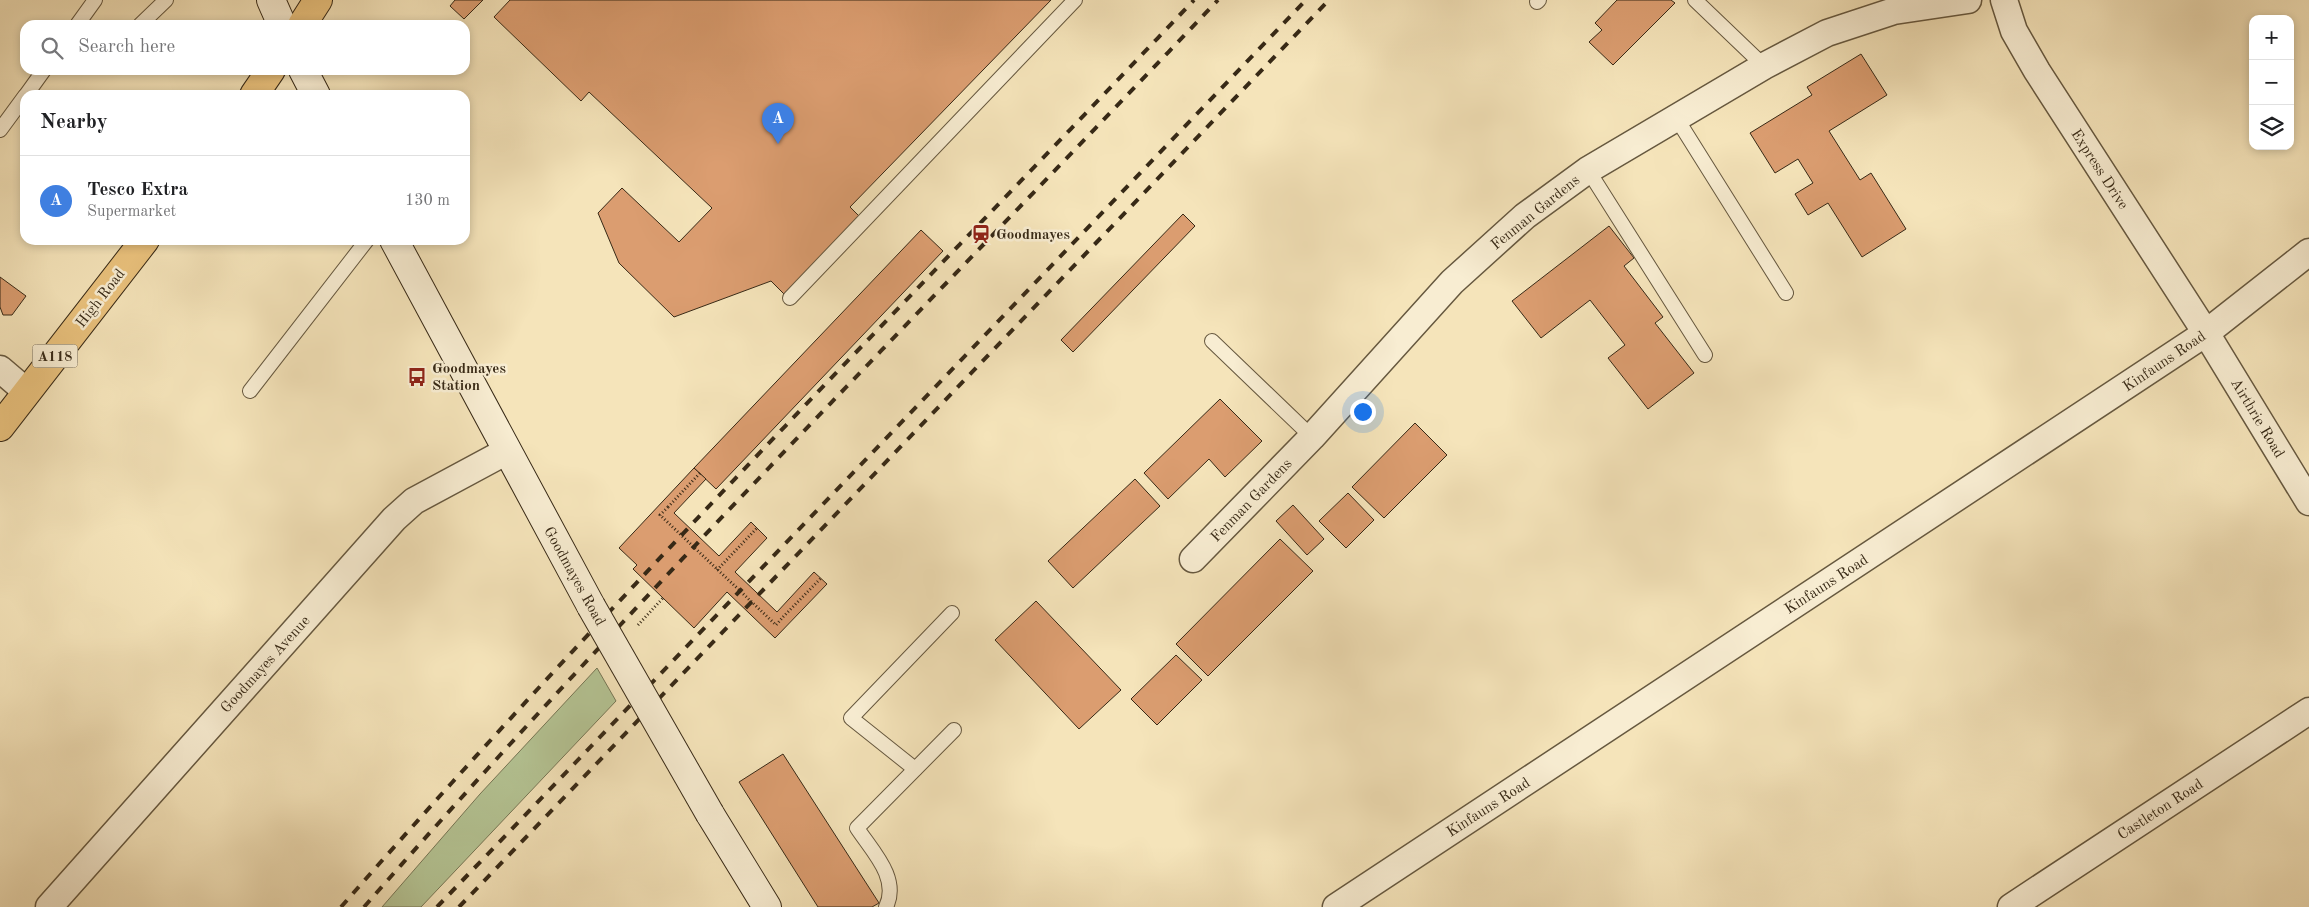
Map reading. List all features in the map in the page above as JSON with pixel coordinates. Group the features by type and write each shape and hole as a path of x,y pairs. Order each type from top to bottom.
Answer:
{"main road":[{"path":"271,0 280,20"},
{"path":"305,20 318,0"},
{"path":"257,90 268,75"},
{"path":"306,75 313,90"},
{"name":"High Road","path":"0,427 141,245"},
{"name":"Goodmayes Road","path":"397,245 506,451 592,606 710,814 767,907"}],"street":[{"name":"Fenman Gardens","path":"1194,559 1312,438 1452,282 1525,216 1588,170 1764,66 1827,34 1894,11 1968,0"},
{"name":"Express Drive","path":"2004,0 2014,31 2036,71 2206,333"},
{"name":"Kinfauns Road","path":"1336,907 2206,333 2309,252"},
{"name":"Airthrie Road","path":"2206,333 2309,502"},
{"path":"0,369 27,392"},
{"name":"Goodmayes Avenue","path":"49,907 394,519 414,501 506,451"},
{"name":"Castleton Road","path":"2010,907 2309,711"}],"lane":[{"path":"81,20 95,0"},
{"path":"145,20 166,0"},
{"path":"790,298 1075,0"},
{"path":"1695,0 1764,66"},
{"path":"29,90 40,75"},
{"path":"0,130 20,102"},
{"path":"1677,119 1786,293"},
{"path":"1588,170 1704,355"},
{"path":"250,391 363,245"},
{"path":"1212,341 1312,438"},
{"path":"915,769 851,718 952,613"},
{"path":"886,907 889,900 891,882 857,828 954,730"}],"path":[{"path":"700,473 660,515 776,625 821,578"},
{"path":"717,570 757,528"}],"green space":[{"path":"597,668 616,701 421,907 382,907 480,794"}],"building":[{"path":"455,0 483,0 464,19 450,6"},
{"path":"510,0 1051,0 850,207 861,218 785,295 771,281 674,317 619,263 598,213 622,188 679,242 712,208 589,92 581,101 494,17"},
{"path":"1617,0 1671,0 1675,3 1613,65 1589,42 1602,30 1595,23"},
{"path":"1861,54 1887,95 1829,131 1860,180 1871,173 1906,229 1862,257 1828,203 1808,215 1795,194 1813,183 1798,159 1775,173 1750,133 1812,95 1807,87"},
{"path":"1183,214 1195,226 1073,352 1061,340"},
{"path":"1609,226 1634,258 1624,266 1663,317 1655,323 1694,373 1648,409 1608,358 1625,345 1590,300 1541,338 1512,301"},
{"path":"921,230 943,251 716,489 694,468"},
{"path":"0,277 26,296 12,315 3,315 0,307"},
{"path":"1220,399 1262,441 1225,477 1209,459 1168,499 1144,473"},
{"path":"1415,423 1447,455 1384,518 1352,487"},
{"path":"694,468 706,479 674,513 719,556 751,522 767,538 735,572 777,612 814,572 827,584 775,638 727,592 694,628 633,569 637,565 619,548"},
{"path":"1135,479 1160,506 1073,588 1048,561"},
{"path":"1348,493 1374,520 1346,548 1319,521"},
{"path":"1293,505 1324,539 1307,555 1276,521"},
{"path":"1280,539 1313,571 1208,676 1176,644"},
{"path":"1036,601 1121,690 1079,729 995,640"},
{"path":"1176,655 1202,680 1157,725 1131,699"},
{"path":"783,754 879,903 872,907 818,907 739,782"}],"railway":[{"path":"341,907 656,562 1194,0"},
{"path":"364,907 679,562 1218,0"},
{"path":"437,907 1306,0"},
{"path":"459,907 1329,0"}],"place":[{"name":"Tesco Extra","path":"778,144"},
{"name":"Goodmayes","path":"981,234"},
{"name":"Goodmayes Station","path":"417,377"}]}
